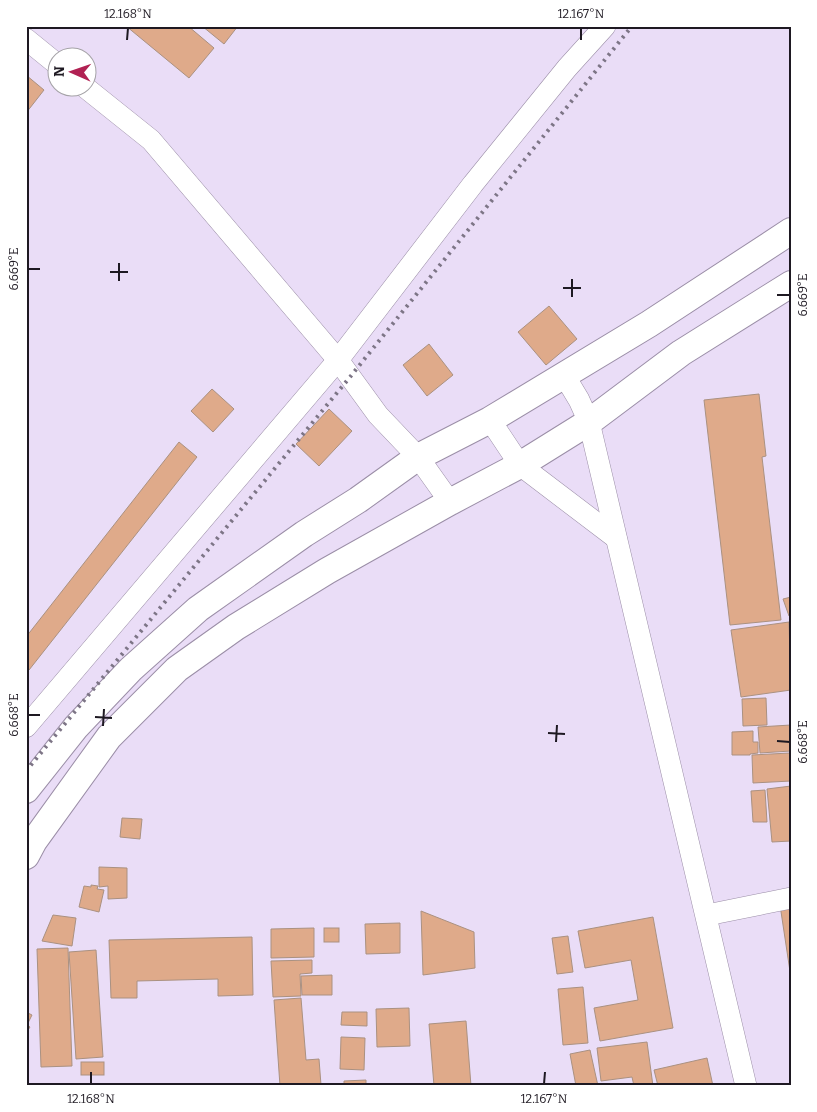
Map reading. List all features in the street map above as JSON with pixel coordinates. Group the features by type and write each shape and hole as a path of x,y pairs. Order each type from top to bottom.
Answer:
{"street":[{"path":"26,727 338,360 473,184 567,68 605,26"},
{"path":"26,40 48,57"},
{"path":"98,98 151,140 338,360 378,414 418,457 450,502"},
{"path":"26,790 76,727 131,669 198,609 418,457 490,420 649,324 791,231"},
{"path":"29,844 109,737 177,669 236,627 294,591 520,464 589,422 681,353 791,284"},
{"path":"564,375 589,422 746,1086"},
{"path":"490,420 520,464 616,538"},
{"path":"706,915 791,898"}],"building":[{"path":"126,26 188,26 214,48 189,78"},
{"path":"202,26 238,26 224,44"},
{"path":"26,75 44,90 26,113"},
{"path":"549,306 577,339 546,365 518,332"},
{"path":"429,344 453,375 427,396 403,365"},
{"path":"212,389 234,409 213,432 191,411"},
{"path":"759,394 766,456 762,457 781,620 730,625 704,400"},
{"path":"329,409 352,431 319,466 296,444"},
{"path":"179,442 197,457 29,670 26,667 26,637"},
{"path":"791,597 791,616 789,616 783,599"},
{"path":"789,622 791,690 741,697 731,630"},
{"path":"766,698 767,725 743,726 742,699"},
{"path":"791,725 791,751 760,753 758,727"},
{"path":"753,731 753,742 758,742 758,753 732,755 732,732"},
{"path":"790,753 791,781 753,783 752,755"},
{"path":"791,786 791,841 772,842 767,789"},
{"path":"765,790 767,822 753,822 751,791"},
{"path":"122,818 142,819 140,839 120,837"},
{"path":"99,867 127,868 127,898 108,899 108,886 99,887"},
{"path":"91,885 98,886 97,889 104,890 99,912 79,907 84,886 91,887"},
{"path":"791,903 791,978 780,905"},
{"path":"421,911 474,932 475,968 423,975"},
{"path":"53,915 76,918 72,946 42,941"},
{"path":"653,917 673,1028 600,1041 594,1008 638,1000 631,960 585,968 578,931"},
{"path":"400,923 400,953 366,954 365,924"},
{"path":"314,928 314,957 271,958 271,929"},
{"path":"324,928 339,928 339,942 324,942"},
{"path":"568,936 573,972 557,974 552,938"},
{"path":"252,937 253,995 218,996 218,979 137,981 137,998 111,998 109,940"},
{"path":"68,948 72,1066 41,1067 37,949"},
{"path":"96,950 103,1057 76,1059 69,952"},
{"path":"312,960 312,973 300,974 301,996 273,997 271,961"},
{"path":"332,975 332,995 302,995 301,976"},
{"path":"583,987 588,1043 563,1045 558,989"},
{"path":"301,998 306,1060 319,1059 321,1085 280,1086 274,1000"},
{"path":"409,1008 410,1046 377,1047 376,1009"},
{"path":"26,1012 32,1015 27,1025 30,1027 26,1033"},
{"path":"342,1012 367,1012 367,1026 341,1025"},
{"path":"466,1021 471,1086 434,1086 429,1024"},
{"path":"341,1037 365,1038 364,1070 340,1069"},
{"path":"647,1042 653,1086 634,1086 632,1077 601,1081 597,1048"},
{"path":"590,1050 598,1086 576,1086 570,1054"},
{"path":"707,1058 713,1086 658,1086 654,1070"},
{"path":"81,1062 104,1062 104,1075 81,1075"},
{"path":"366,1080 366,1086 344,1086 344,1081"}],"railway":[{"path":"26,771 350,377 632,26"}]}
